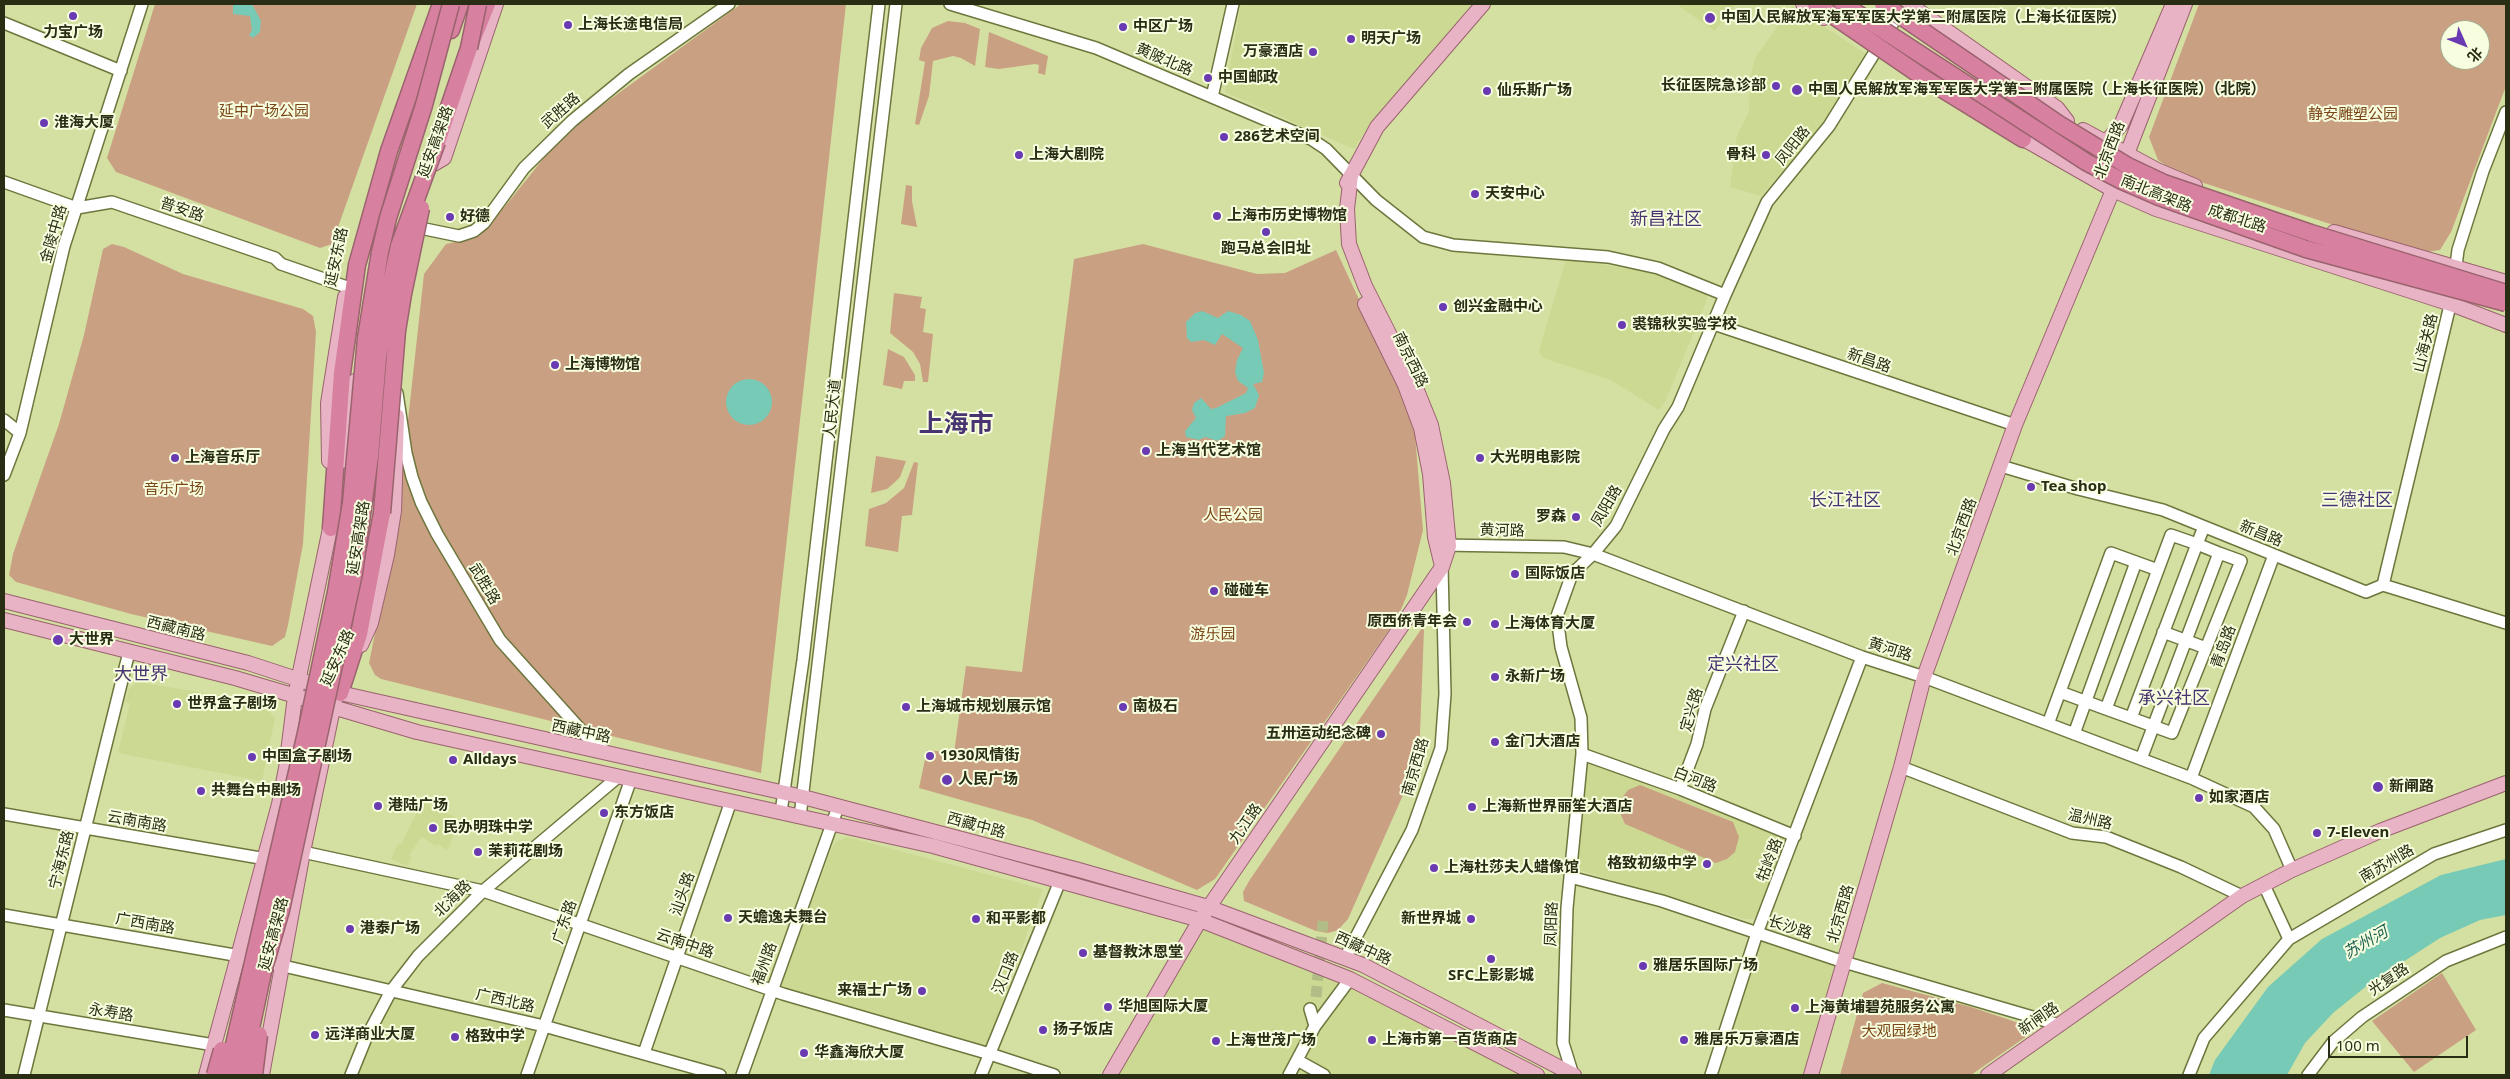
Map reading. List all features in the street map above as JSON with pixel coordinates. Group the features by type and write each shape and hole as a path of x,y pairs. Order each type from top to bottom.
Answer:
{"highway":[{"path":"331,528 342,373 357,265 389,151 440,4"},
{"path":"424,105 451,4"},
{"name":"延安高架路","path":"227,1075 306,733 339,576 351,503 366,338 380,252 388,218 424,105 460,4"},
{"name":"延安高架路","path":"240,1075 263,972 281,910 354,573 370,456 378,356 386,306 399,246 469,48 480,4"},
{"path":"469,48 487,4"},
{"path":"1816,4 1924,78 2023,139"},
{"name":"南北高架路","path":"1883,4 2059,124 2128,166 2164,182 2310,233 2506,293"},
{"path":"1901,5 2067,121"},
{"name":"南北高架路","path":"1846,11 2086,162 2129,184 2159,197 2306,249 2506,303"},
{"path":"337,698 361,625 382,513 397,331 402,294 437,142"},
{"path":"217,1075 254,926 334,556 346,478 358,339 370,282 380,252"},
{"path":"254,1075 281,910"}],"main road":[{"name":"延安东路","path":"331,528 328,403 347,287 361,222 440,4"},
{"name":"延安东路","path":"206,1075 266,859 286,768 294,696 300,680 331,528 361,342 409,138 456,4"},
{"name":"延安东路","path":"262,1075 303,852 337,698 340,662 365,530 386,328 425,169 480,4"},
{"path":"425,169 444,158 496,4"},
{"name":"南京西路","path":"1442,567 1443,483 1431,425 1414,383 1365,286 1348,244 1347,203 1351,175 1377,127 1483,4"},
{"path":"1803,4 1833,23 1877,45"},
{"path":"1828,4 1846,11 1877,45"},
{"path":"2106,142 2121,125 2173,4"},
{"name":"北京西路","path":"1812,1075 1901,767 1924,677 2016,425 2113,190 2185,4"},
{"name":"成都北路","path":"1901,5 2057,108 2067,121 2127,154 2200,188 2315,227 2506,282"},
{"path":"1833,23 1846,11"},
{"name":"成都北路","path":"1877,45 1946,101 2023,139 2113,190 2156,209 2451,304 2506,325"},
{"path":"414,210 424,228"},
{"name":"延安东路","path":"337,698 371,623 387,555 394,511 397,392 404,320 424,228"},
{"path":"378,391 404,320"},
{"name":"九江路","path":"1420,599 1443,546"},
{"name":"九江路","path":"1110,1075 1208,907 1442,567"},
{"name":"西藏南路","path":"4,601 248,663 300,680 337,698"},
{"path":"4,620 236,678 294,696 337,698"},
{"name":"西藏中路","path":"337,698 611,754 784,792 1079,870 1208,907 1371,969 1573,1075"},
{"name":"西藏中路","path":"337,698 417,732 933,846 1200,920 1350,979 1537,1075"},
{"name":"新闸路","path":"1988,1075 2242,896 2292,870 2380,831 2506,783"},
{"name":"延安东路","path":"249,1075 260,1018 281,966"},
{"name":"延安东路","path":"217,1075 220,1025"}],"street":[{"name":"金陵中路","path":"4,475 20,433 64,246 142,4"},
{"name":"武胜路","path":"424,228 459,236 474,231 484,222 524,168 572,121 629,74 729,4"},
{"name":"人民大道","path":"781,812 803,660 879,4"},
{"name":"人民大道","path":"800,817 804,797 896,4"},
{"name":"黄陂北路","path":"950,4 966,6 1096,48 1311,139 1326,149 1367,191 1414,232 1423,237 1453,245 1608,257 1658,268 1725,295"},
{"path":"1212,97 1233,4"},
{"name":"凤阳路","path":"1573,1075 1563,1043 1567,908 1582,754 1581,718 1561,647 1558,616 1572,574 1593,554 1616,526 1664,429 1678,407 1767,202 1828,126 1901,5"},
{"path":"4,23 121,71"},
{"name":"山海关路","path":"2383,585 2451,304 2458,250 2483,171 2506,112"},
{"name":"普安路","path":"4,182 77,208 112,202 275,258 281,264 347,287"},
{"name":"新昌路","path":"1714,324 2016,425"},
{"name":"武胜路","path":"397,392 406,453 420,502 469,588 500,640 517,661 589,739 611,754"},
{"path":"4,420 20,433"},
{"name":"新昌路","path":"2002,466 2177,516 2366,592 2383,585 2506,623"},
{"path":"2106,709 2177,516"},
{"path":"2131,718 2204,527"},
{"path":"2060,692 2172,733 2240,561 2171,535"},
{"name":"黄河路","path":"1443,546 1564,547 1593,554 1862,657 1924,677 2191,778 2254,807 2274,829 2292,870"},
{"path":"2141,759 2219,552"},
{"path":"2048,724 2111,553 2158,570"},
{"name":"青岛路","path":"2191,778 2274,555"},
{"path":"2074,734 2136,562"},
{"name":"南京西路","path":"1345,958 1412,830 1441,748 1445,694 1442,567"},
{"name":"定兴路","path":"1680,789 1697,744 1705,709 1744,611"},
{"path":"2164,632 2206,648"},
{"name":"宁海东路","path":"24,1075 129,652"},
{"name":"牯岭路","path":"1710,1075 1757,933 1862,657"},
{"name":"白河路","path":"1582,754 1680,789 1795,836"},
{"name":"温州路","path":"1901,767 2072,833 2106,837 2181,867 2242,896"},
{"name":"北海路","path":"351,1075 366,1038 391,991 418,956 483,890 624,778"},
{"name":"广东路","path":"527,1075 580,924 624,778"},
{"name":"汕头路","path":"644,1053 731,801"},
{"name":"福州路","path":"742,1075 838,807"},
{"name":"云南南路","path":"4,814 266,859"},
{"name":"南苏州路","path":"2189,1075 2204,1038 2289,939 2434,854 2506,830"},
{"name":"云南中路","path":"303,852 483,890 771,991 990,1054 1054,1075"},
{"name":"长沙路","path":"1570,877 1662,901 1844,962 2060,1025"},
{"name":"汉口路","path":"981,1075 1060,881"},
{"path":"2264,885 2289,939"},
{"name":"广西南路","path":"4,915 240,956 281,966"},
{"name":"光复路","path":"2308,1075 2334,1042 2362,1017 2446,961 2506,937"},
{"name":"广西北路","path":"281,966 544,1026 720,1075"},
{"path":"1289,1075 1315,1026 1350,979"},
{"path":"1310,1009 1315,1026"},
{"name":"永寿路","path":"4,1010 214,1045"},
{"path":"1297,1060 1323,1075"}],"shaded area":[{"name":"明天广场","path":"1241,4 1476,5 1371,122 1354,149 1225,92"},
{"name":"中国人民解放军海军军医大学第二附属医院（上海长征医院）","path":"1676,4 1735,4 1715,31"},
{"name":"中国人民解放军海军军医大学第二附属医院（上海长征医院）（北院）","path":"1792,6 1868,55 1809,142 1761,196 1730,187 1737,135 1749,111 1750,78 1755,58"},
{"name":"裘锦秋实验学校","path":"1566,259 1645,271 1707,292 1707,300 1665,402 1659,410 1611,380 1543,358 1539,351"},
{"name":"大世界","path":"138,682 230,697 270,712 275,718 262,781 118,753 130,703 125,702 129,688"},
{"name":"格致初级中学","path":"1587,762 1789,839 1760,910 1753,919 1745,919 1578,870"},
{"name":"民办明珠中学","path":"422,802 461,820 447,850 421,837 409,856 412,857 407,866 391,859 398,844 401,845"},
{"name":"来福士广场","path":"847,837 1043,889 986,1048 779,990 832,848 836,842"},
{"path":"1200,920 1350,979 1537,1075 1110,1075"},
{"path":"1759,934 1836,963 1806,1075 1715,1075"},
{"name":"格致中学","path":"394,998 538,1029 523,1075 358,1075 370,1045"}],"green space":[{"name":"延中广场公园","path":"155,4 417,4 332,244 320,248 116,172 107,158"},
{"path":"741,4 846,4 761,773 381,679 375,675 369,663 396,530 424,274 446,244 474,238 502,210 564,133"},
{"name":"静安雕塑公园","path":"2199,4 2506,4 2506,86 2451,232 2440,250 2420,253 2179,175 2158,160 2149,137"},
{"path":"948,21 965,23 980,29 975,66 953,56 933,61 929,96 919,125 915,124 925,62 919,60 921,48 932,28"},
{"path":"989,32 1048,56 1045,75 1038,73 1039,65 1035,64 999,69 985,67"},
{"path":"906,185 912,186 912,201 917,227 901,224"},
{"name":"音乐广场","path":"112,244 124,247 183,274 303,309 313,316 316,332 303,544 285,637 272,646 131,614 16,582 9,575 13,554 59,424 84,335 103,249"},
{"name":"人民公园","path":"1143,244 1257,274 1285,273 1336,250 1399,385 1415,435 1423,530 1407,595 1398,617 1215,879 1197,890 1032,820 919,788 927,750 954,753 966,666 1022,672 1074,259"},
{"path":"894,293 922,297 920,308 926,309 923,332 933,334 928,382 923,382 920,364 913,352 890,333"},
{"path":"888,349 904,357 915,375 915,381 904,381 902,389 883,385"},
{"path":"876,456 906,461 900,477 894,483 887,489 871,493"},
{"path":"914,462 918,463 912,515 902,516 898,552 865,546 869,509 886,503 904,488"},
{"path":"1422,628 1424,630 1419,759 1348,919 1338,930 1328,933 1316,931 1244,901 1243,892 1249,881"},
{"path":"1640,785 1733,822 1739,837 1735,852 1727,859 1716,863 1625,824 1620,813 1621,799 1628,790"},
{"path":"2442,973 2476,1030 2414,1072 2372,1021"},
{"name":"大观园绿地","path":"1882,983 1971,1007 2037,1029 1971,1075 1840,1075 1863,993"}],"water":[{"path":"233,4 252,4 261,21 260,32 253,38 249,35 252,30 250,16 233,14"},
{"path":"1202,311 1218,318 1228,311 1241,315 1250,321 1258,340 1264,373 1262,382 1253,384 1259,395 1255,408 1245,413 1226,416 1225,436 1218,441 1205,437 1199,440 1186,437 1185,431 1196,418 1192,410 1194,403 1201,398 1211,409 1216,408 1246,393 1248,388 1238,381 1235,372 1237,360 1243,348 1222,334 1215,345 1204,340 1191,342 1187,338 1186,322 1195,313"},
{"path":"749,379 762,383 768,389 772,402 768,415 762,421 749,425 736,421 730,415 726,402 730,389 736,383"},
{"name":"苏州河","path":"2506,859 2506,915 2480,920 2440,938 2369,984 2333,1013 2305,1043 2287,1075 2209,1075 2215,1060 2268,987 2322,939 2441,875"}],"tunnel":[{"path":"1316,997 1323,921"}],"place":[{"name":"力宝广场","path":"73,16"},
{"name":"中国人民解放军海军军医大学第二附属医院（上海长征医院）","path":"1710,18"},
{"name":"上海长途电信局","path":"568,25"},
{"name":"中区广场","path":"1123,27"},
{"name":"明天广场","path":"1351,39"},
{"name":"万豪酒店","path":"1313,52"},
{"name":"中国邮政","path":"1208,78"},
{"name":"长征医院急诊部","path":"1776,86"},
{"name":"中国人民解放军海军军医大学第二附属医院（上海长征医院）（北院）","path":"1797,90"},
{"name":"仙乐斯广场","path":"1487,91"},
{"name":"淮海大厦","path":"44,123"},
{"name":"286艺术空间","path":"1224,137"},
{"name":"上海大剧院","path":"1019,155"},
{"name":"骨科","path":"1766,155"},
{"name":"天安中心","path":"1475,194"},
{"name":"上海市历史博物馆","path":"1217,216"},
{"name":"好德","path":"450,217"},
{"name":"跑马总会旧址","path":"1266,232"},
{"name":"创兴金融中心","path":"1443,307"},
{"name":"裘锦秋实验学校","path":"1622,325"},
{"name":"上海博物馆","path":"555,365"},
{"name":"上海当代艺术馆","path":"1146,451"},
{"name":"上海音乐厅","path":"175,458"},
{"name":"大光明电影院","path":"1480,458"},
{"name":"Tea shop","path":"2031,487"},
{"name":"罗森","path":"1576,517"},
{"name":"国际饭店","path":"1515,574"},
{"name":"碰碰车","path":"1214,591"},
{"name":"原西侨青年会","path":"1467,622"},
{"name":"上海体育大厦","path":"1495,624"},
{"name":"大世界","path":"58,640"},
{"name":"永新广场","path":"1495,677"},
{"name":"世界盒子剧场","path":"177,704"},
{"name":"上海城市规划展示馆","path":"906,707"},
{"name":"南极石","path":"1123,707"},
{"name":"五卅运动纪念碑","path":"1381,734"},
{"name":"金门大酒店","path":"1495,742"},
{"name":"1930风情街","path":"930,756"},
{"name":"中国盒子剧场","path":"252,757"},
{"name":"Alldays","path":"453,760"},
{"name":"人民广场","path":"947,780"},
{"name":"新闸路","path":"2378,787"},
{"name":"共舞台中剧场","path":"201,791"},
{"name":"如家酒店","path":"2199,798"},
{"name":"港陆广场","path":"378,806"},
{"name":"上海新世界丽笙大酒店","path":"1472,807"},
{"name":"东方饭店","path":"604,813"},
{"name":"民办明珠中学","path":"433,828"},
{"name":"7-Eleven","path":"2317,833"},
{"name":"茉莉花剧场","path":"478,852"},
{"name":"格致初级中学","path":"1707,864"},
{"name":"上海杜莎夫人蜡像馆","path":"1434,868"},
{"name":"天蟾逸夫舞台","path":"728,918"},
{"name":"和平影都","path":"976,919"},
{"name":"新世界城","path":"1471,919"},
{"name":"港泰广场","path":"350,929"},
{"name":"基督教沐恩堂","path":"1083,953"},
{"name":"SFC上影影城","path":"1491,959"},
{"name":"雅居乐国际广场","path":"1643,966"},
{"name":"来福士广场","path":"922,991"},
{"name":"华旭国际大厦","path":"1108,1007"},
{"name":"上海黄埔碧苑服务公寓","path":"1795,1008"},
{"name":"扬子饭店","path":"1043,1030"},
{"name":"远洋商业大厦","path":"315,1035"},
{"name":"格致中学","path":"455,1037"},
{"name":"上海市第一百货商店","path":"1372,1040"},
{"name":"雅居乐万豪酒店","path":"1684,1040"},
{"name":"上海世茂广场","path":"1216,1041"},
{"name":"华鑫海欣大厦","path":"804,1053"}],"district":[{"name":"新昌社区","path":"1666,220"},
{"name":"上海市","path":"956,425"},
{"name":"长江社区","path":"1845,501"},
{"name":"三德社区","path":"2357,501"},
{"name":"定兴社区","path":"1743,665"},
{"name":"大世界","path":"141,675"},
{"name":"承兴社区","path":"2174,699"}],"park label":[{"name":"游乐园","path":"1213,635"}]}
